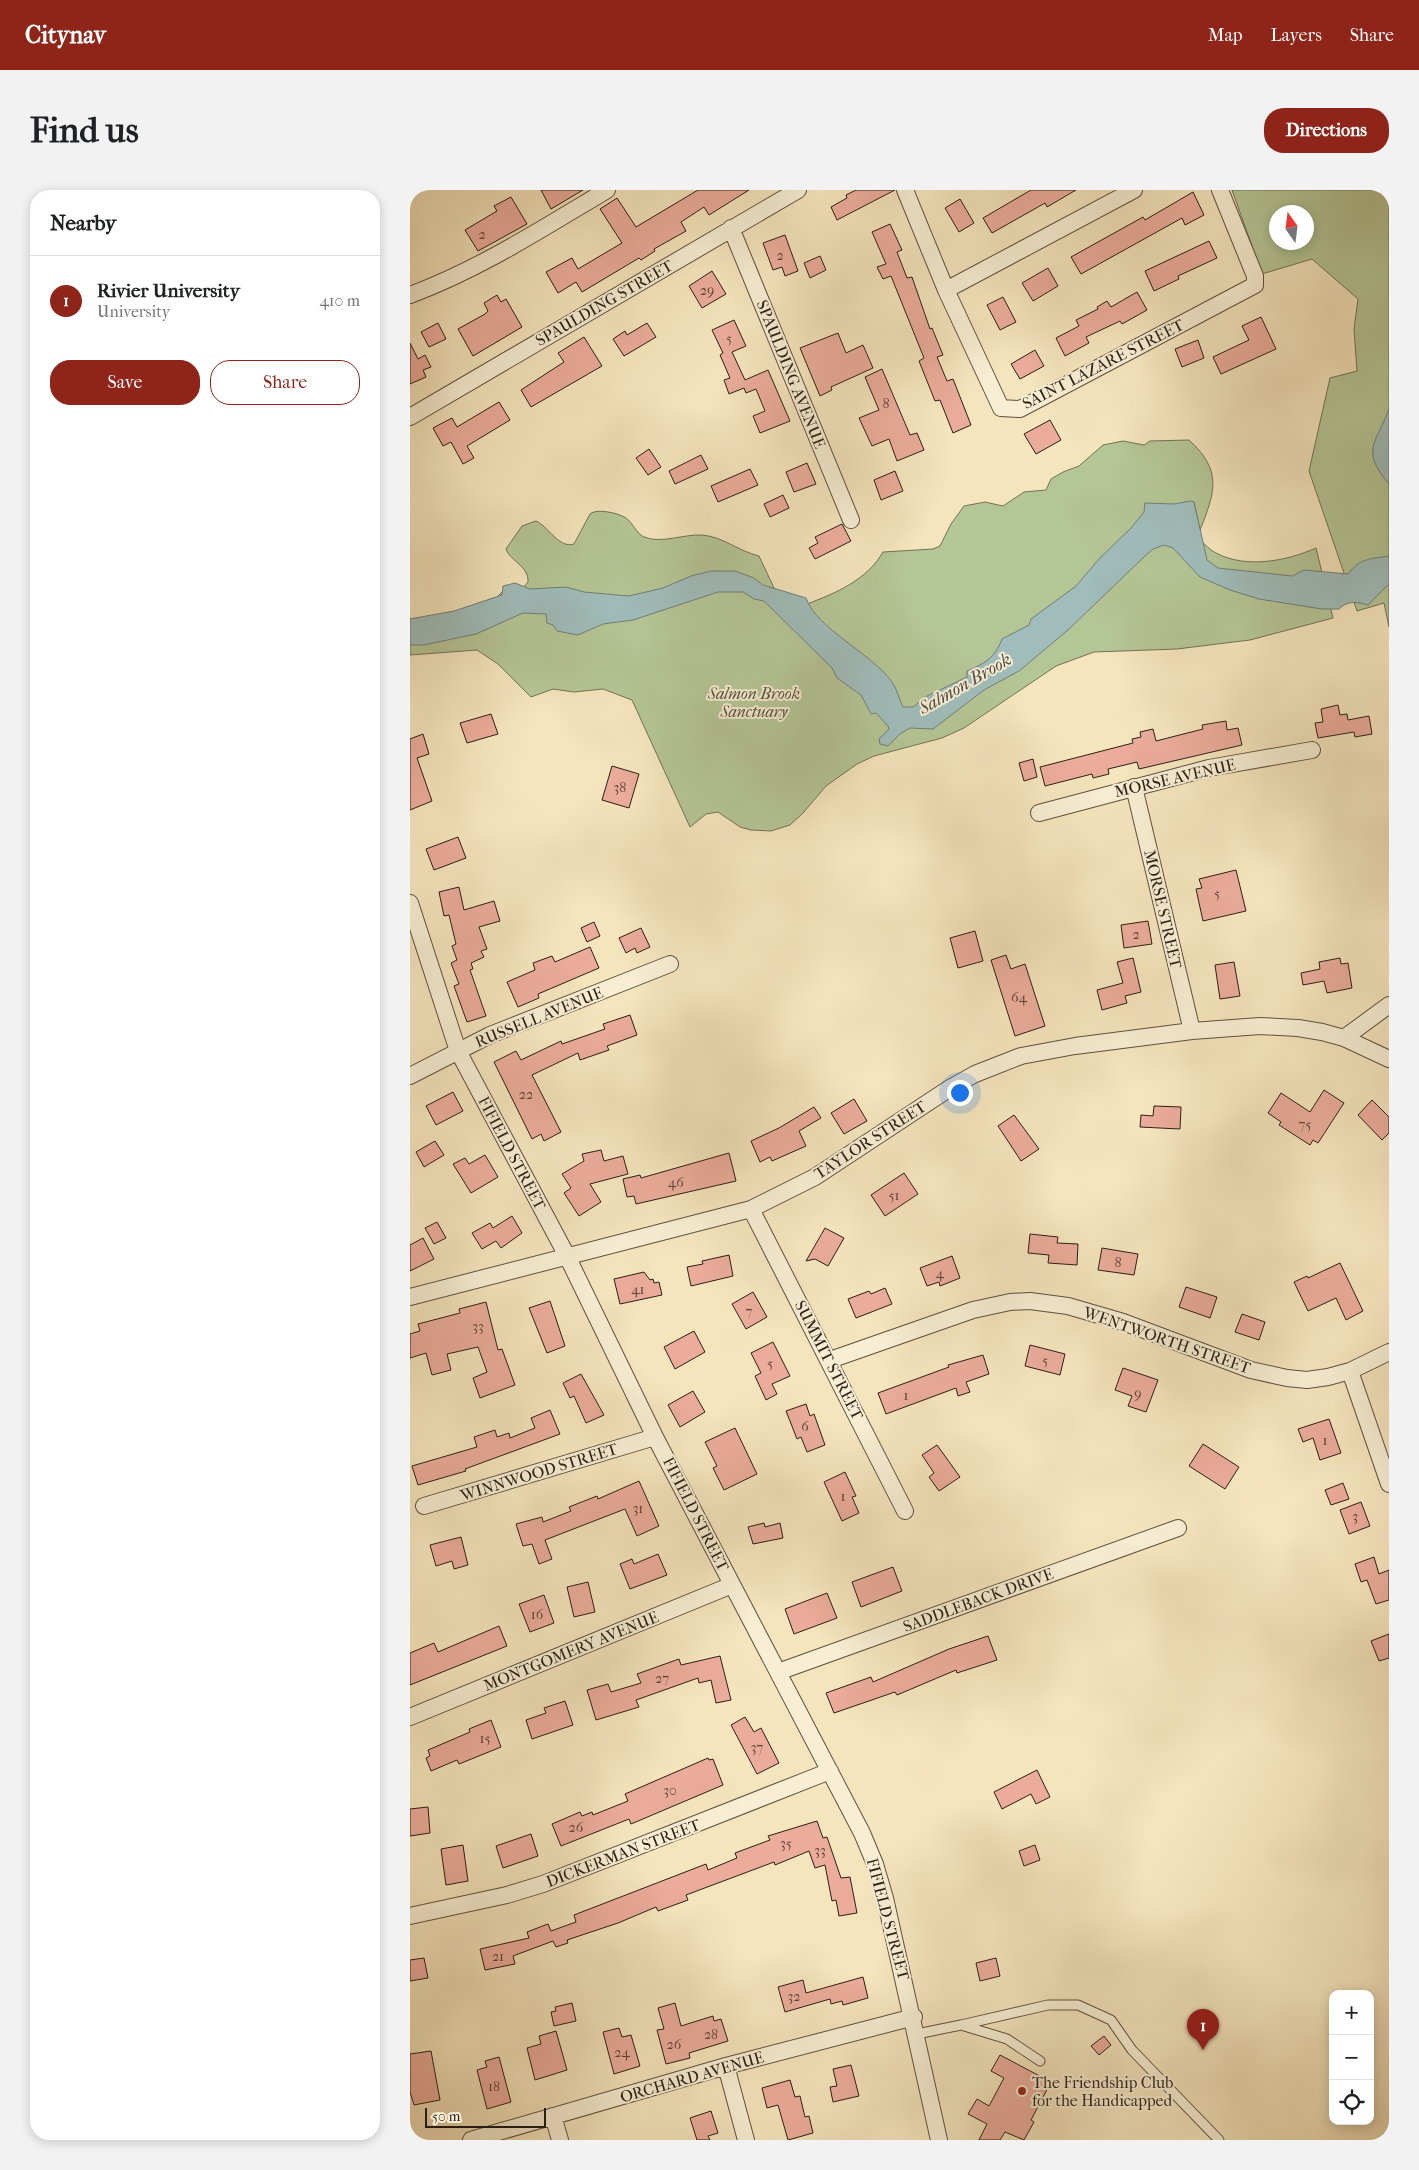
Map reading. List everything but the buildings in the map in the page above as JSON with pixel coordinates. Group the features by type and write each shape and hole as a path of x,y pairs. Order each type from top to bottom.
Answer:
{"street":[{"path":"410,295 445,282 496,256 607,190"},
{"name":"SPAULDING STREET","path":"410,417 798,190"},
{"name":"SAINT LAZARE STREET","path":"905,190 946,290 1001,408 1020,409 1255,285 1255,276 1220,190"},
{"path":"946,290 1134,190"},
{"name":"SPAULDING AVENUE","path":"731,228 851,520"},
{"name":"MORSE AVENUE","path":"1039,813 1209,768 1312,750"},
{"name":"MORSE STREET","path":"1134,787 1192,1031"},
{"name":"FIFIELD STREET","path":"410,903 458,1050 567,1256 655,1437 862,1833 878,1872 914,2017 940,2140"},
{"name":"RUSSELL AVENUE","path":"410,1076 490,1035 670,964"},
{"path":"1344,1038 1389,1005"},
{"name":"TAYLOR STREET","path":"410,1297 752,1210 815,1177 950,1088 998,1064 1046,1050 1192,1031 1280,1026 1322,1032 1344,1038 1389,1059"},
{"name":"SUMMIT STREET","path":"752,1210 830,1360 905,1511"},
{"name":"WENTWORTH STREET","path":"830,1360 973,1310 1030,1300 1068,1306 1123,1322 1251,1370 1307,1380 1350,1371 1389,1352"},
{"path":"1350,1371 1389,1484"},
{"name":"WINNWOOD STREET","path":"424,1506 655,1437"},
{"name":"SADDLEBACK DRIVE","path":"778,1672 1178,1528"},
{"name":"MONTGOMERY AVENUE","path":"410,1717 732,1584"},
{"name":"DICKERMAN STREET","path":"410,1916 507,1896 544,1884 830,1771"},
{"name":"ORCHARD AVENUE","path":"471,2140 726,2066 914,2017"},
{"path":"726,2066 746,2140"},
{"path":"553,2116 560,2140"}],"lane":[{"path":"917,2034 1048,2005 1078,2005 1111,2020 1132,2050 1219,2140"},
{"path":"961,2025 1007,2040 1040,2061"}],"green space":[{"path":"1232,190 1389,190 1389,627 1384,603 1357,611 1309,471 1330,378 1357,371 1354,329 1358,299 1312,259 1262,274"},
{"name":"Salmon Brook Sanctuary","path":"1189,440 1200,451 1207,462 1213,482 1212,493 1200,530 1194,502 1195,535 1216,553 1240,561 1280,560 1316,548 1333,618 1250,640 1177,649 1094,652 1056,666 964,728 942,738 874,756 857,764 826,786 790,825 771,831 751,830 740,827 718,812 706,814 690,827 632,700 603,689 574,692 553,689 531,697 498,664 477,650 410,655 410,621 419,622 494,600 504,590 522,589 528,582 528,576 506,549 522,526 536,521 559,541 569,545 574,544 590,514 597,511 623,516 641,535 651,539 658,540 702,535 717,538 759,556 775,590 807,604 840,590 860,578 883,552 933,549 940,546 951,524 964,506 985,502 1003,506 1024,492 1046,490 1051,479 1079,466 1103,445 1123,441 1144,445 1150,441"}],"water":[{"path":"1389,409 1389,484 1375,463 1373,447"},
{"name":"Salmon Brook","path":"1194,502 1207,560 1218,568 1292,576 1304,570 1348,574 1361,562 1389,556 1389,584 1368,605 1353,602 1339,609 1322,609 1259,599 1230,590 1200,577 1173,548 1164,545 1153,549 1068,630 1019,671 984,690 933,729 910,728 900,734 888,746 880,744 879,739 889,729 888,726 876,713 871,714 861,695 837,678 832,668 764,601 754,599 743,592 718,592 633,620 603,624 578,635 557,631 553,625 547,623 546,614 523,613 476,634 424,645 410,645 410,619 454,611 502,595 503,586 515,583 530,589 566,587 584,592 629,596 663,588 691,576 711,571 735,571 754,578 763,585 806,598 821,620 883,671 894,685 903,707 913,707 927,696 967,677 967,671 984,663 992,656 1002,639 1029,625 1031,619 1076,586 1100,558 1131,528 1144,512 1145,503 1174,504"}],"place":[{"name":"Rivier University","path":"1203,2050"},
{"name":"The Friendship Club for the Handicapped","path":"1022,2091"}]}
